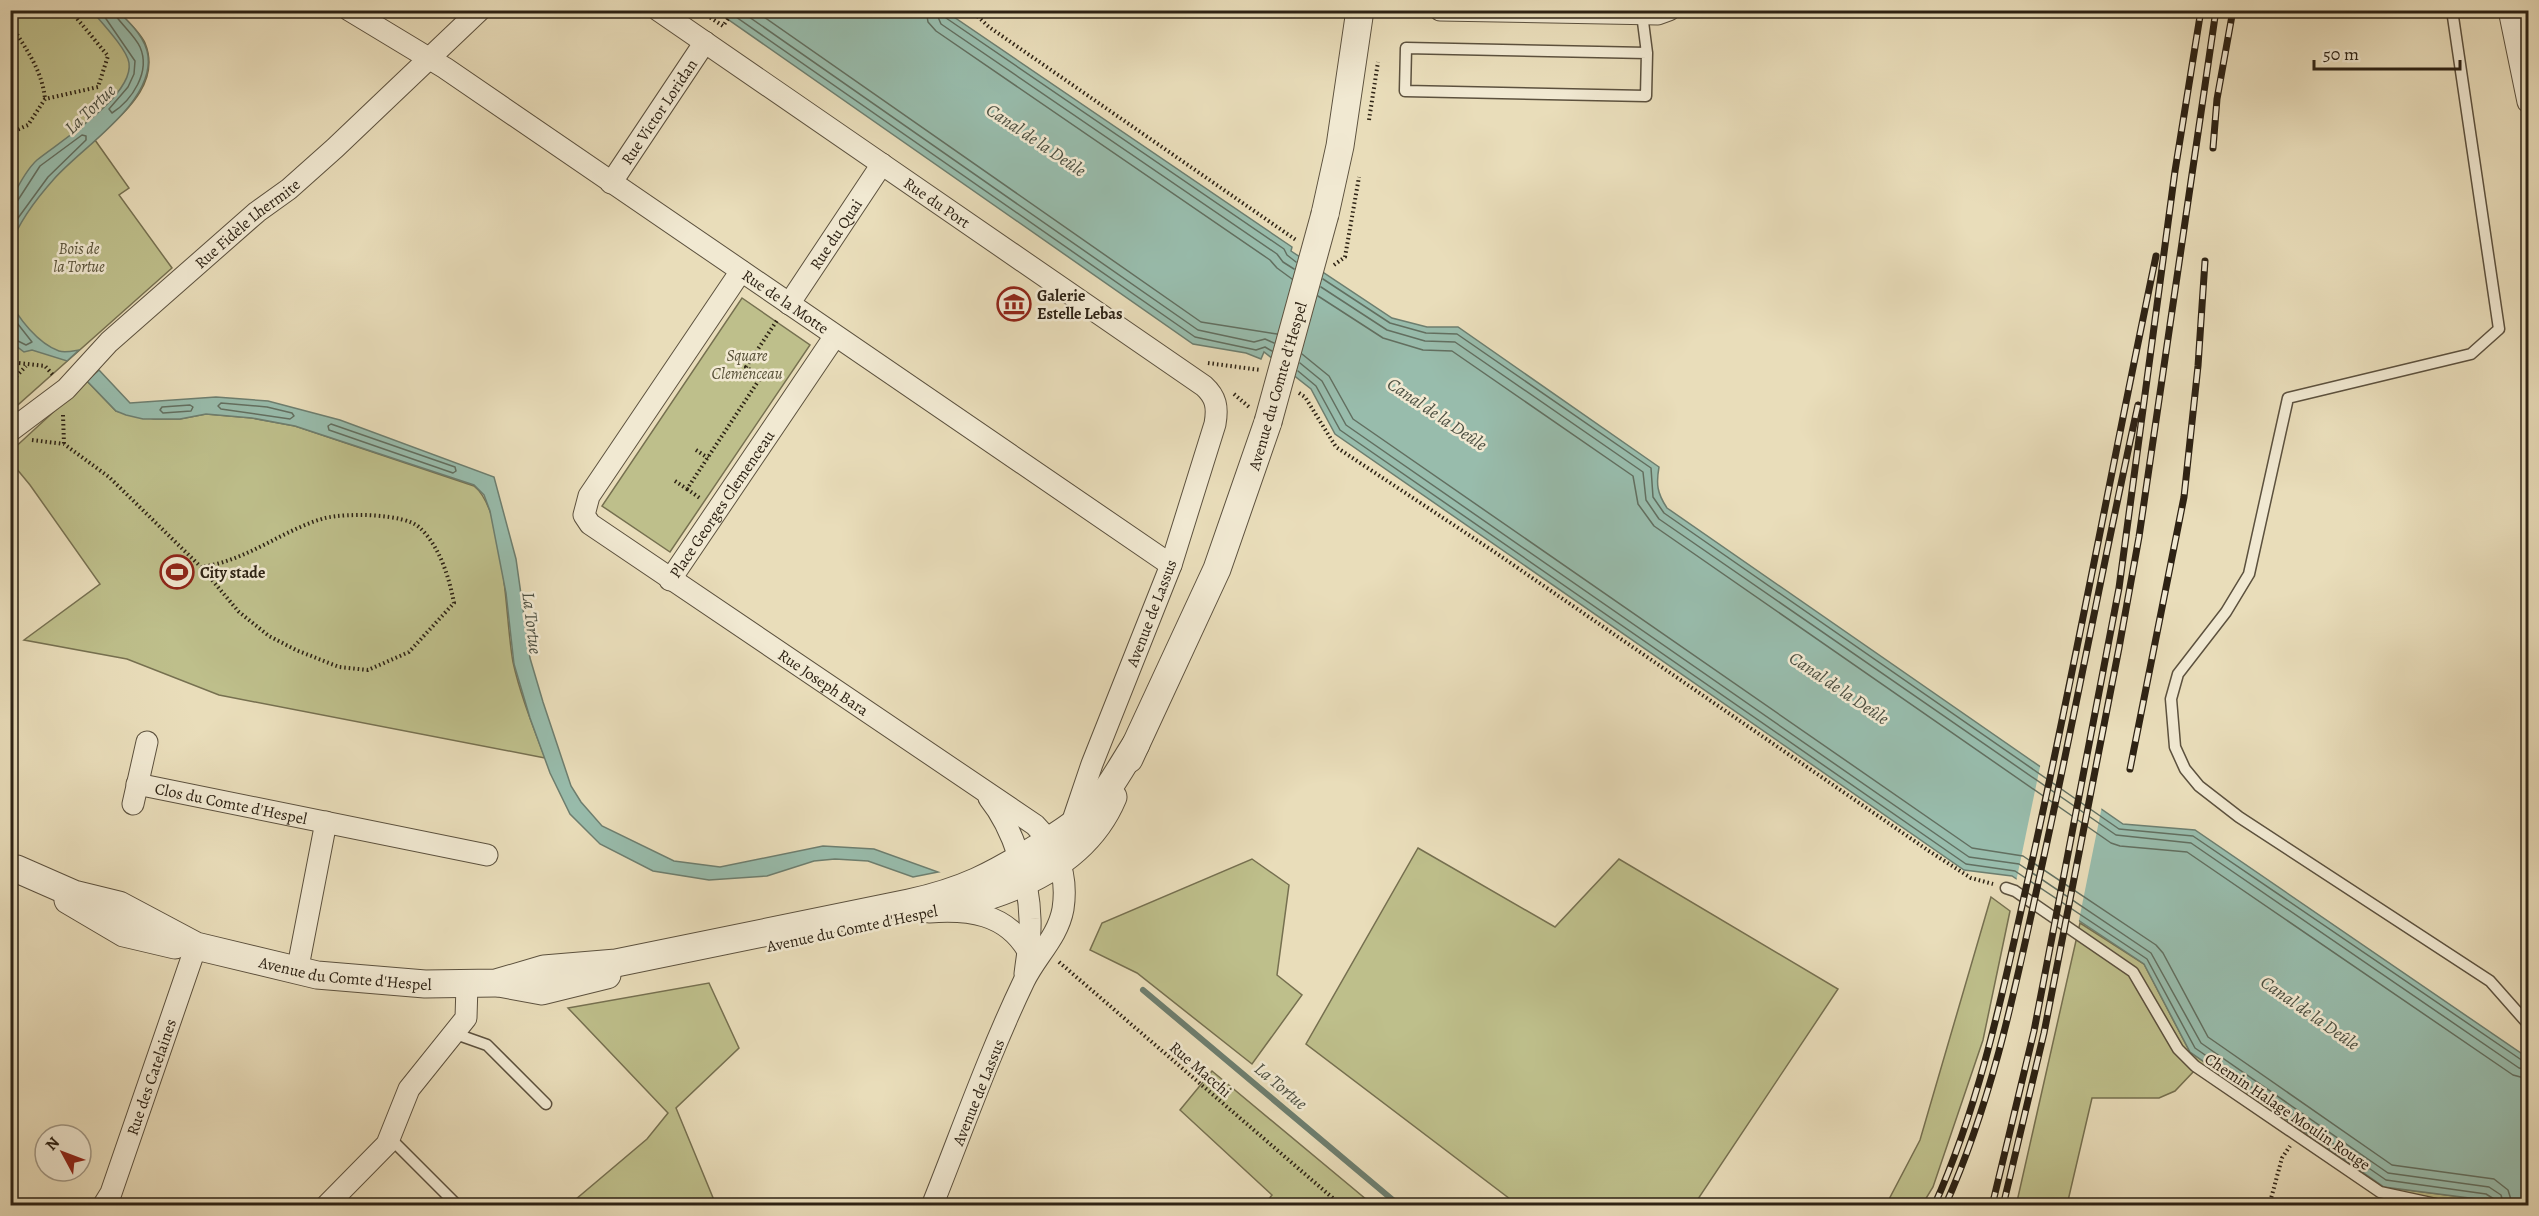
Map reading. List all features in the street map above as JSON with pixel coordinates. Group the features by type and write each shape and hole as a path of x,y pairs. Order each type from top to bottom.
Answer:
{"street":[{"name":"Rue de la Motte","path":"350,10 429,58 741,271 784,311 835,336 1171,565"},
{"name":"Rue Fidèle Lhermite","path":"16,435 66,389 115,337 256,212 289,189 335,148 480,10"},
{"name":"Rue du Port","path":"658,10 1204,386 1223,395"},
{"name":"Avenue du Comte d'Hespel","path":"1060,843 1088,839 1104,818 1213,579 1325,214 1340,146 1360,10"},
{"path":"1440,10 1642,14 1658,14 1669,10"},
{"path":"2509,10 2523,46 2529,102"},
{"name":"Rue Victor Loridan","path":"611,183 705,42"},
{"name":"Rue du Quai","path":"784,311 882,164"},
{"name":"Place Georges Clemenceau","path":"741,271 589,496 583,509 590,524 670,580 835,336"},
{"name":"Avenue de Lassus","path":"932,1206 1036,950 1063,909 1064,883 1060,843 1171,565 1215,424 1217,406 1223,395"},
{"name":"Rue Joseph Bara","path":"670,580 976,784 1060,843"},
{"name":"Clos du Comte d'Hespel","path":"147,742 135,794 326,822 487,855"},
{"name":"Avenue du Comte d'Hespel","path":"496,983 524,990 553,990 602,975 663,967 929,912 994,895 1021,871 1060,843 1096,803 1136,744"},
{"name":"Rue Joseph Bara","path":"976,784 1003,820 1021,871"},
{"name":"Clos du Comte d'Hespel","path":"297,972 326,822"},
{"name":"Avenue du Comte d'Hespel","path":"14,867 124,933 163,942 196,946 297,972 376,982 467,985 496,983 544,969 616,963 926,899 1021,871"},
{"name":"Avenue de Lassus","path":"1021,871 1036,950"},
{"path":"929,912 966,910 988,916 1036,950"},
{"name":"Rue des Catelaines","path":"104,1206 111,1193 196,946"},
{"path":"326,1206 380,1152 390,1138 410,1089 456,1034 466,1018 467,985"}],"lane":[{"path":"2452,10 2499,329 2471,354 2288,398 2249,574 2226,612 2178,674 2171,699 2171,720 2175,747 2185,769 2199,786 2239,817 2490,981 2529,1024"},
{"path":"1642,14 1647,53 1646,96 1405,91 1406,48 1647,53"},
{"name":"Chemin Halage Moulin Rouge","path":"2006,888 2015,891 2076,931 2133,972 2178,1049 2195,1066 2380,1192 2445,1206"},
{"path":"456,1034 487,1045 546,1104"},
{"path":"390,1138 457,1205"}],"path":[{"path":"10,14 14,10"},
{"path":"45,99 98,87 108,56 70,10"},
{"path":"699,10 723,26 734,10"},
{"path":"971,10 989,27 1304,245"},
{"path":"10,23 34,60 43,83 45,99 28,125 10,133"},
{"path":"1368,124 1378,57"},
{"path":"1323,259 1333,266 1346,257 1360,169"},
{"path":"675,481 687,489 761,377 746,367 784,311"},
{"path":"10,362 26,366"},
{"path":"10,383 26,366 33,363 45,366 66,389"},
{"path":"1248,367 1269,372"},
{"path":"1296,391 1305,397 1336,447 1496,553 1929,851 1971,878 2006,888"},
{"path":"1223,395 1262,417"},
{"path":"16,435 64,444 109,477 201,567 239,612 269,636 296,650 339,667 368,670 409,652 454,603 449,573 419,527 393,517 326,518 222,565 201,567"},
{"path":"696,450 708,458"},
{"name":"Rue Macchi","path":"1036,950 1342,1206"},
{"path":"2269,1206 2282,1158 2296,1135"}],"green space":[{"name":"Bois de la Tortue","path":"11,11 118,11 143,39 149,58 144,86 127,109 95,140 129,188 119,195 172,268 11,411"},
{"name":"Square Clemenceau","path":"742,298 810,345 670,552 602,506"},
{"path":"87,381 116,411 154,419 180,419 206,414 252,418 295,426 474,486 485,499 492,518 502,568 513,662 523,698 545,758 219,695 127,659 24,640 100,584 11,462 10,452"},
{"path":"1418,848 1555,927 1619,859 1838,989 1694,1205 1518,1205 1306,1044"},
{"path":"1252,859 1289,885 1277,975 1302,995 1252,1064 1137,973 1090,950 1102,923"},
{"path":"1991,897 2010,911 1983,1040 1933,1187 1922,1205 1886,1205 1920,1140"},
{"path":"2080,923 2144,964 2190,1052 2384,1187 2486,1200 2493,1205 2390,1205 2195,1070 2175,1091 2159,1098 2092,1098 2067,1205 2016,1206"},
{"path":"709,983 739,1048 676,1108 716,1205 569,1205 647,1139 668,1113 568,1008"},
{"path":"1212,1071 1373,1205 1264,1205 1272,1195 1180,1110"}],"water":[{"path":"92,11 118,11 132,26 147,49 147,73 140,91 114,123 66,166 41,194 24,218 11,244 10,203 26,173 37,160 108,103 120,90 127,76 129,63 124,51"},
{"name":"Canal de la Deûle","path":"716,11 945,11 1292,247 1291,251 1392,318 1427,327 1458,327 1659,467 1658,488 1667,508 2123,824 2195,830 2528,1058 2528,1205 2493,1205 2485,1200 2384,1187 2190,1052 2144,964 2012,876 1964,870 1335,434 1311,389 1264,352 1261,359 1246,353 1193,344"},
{"path":"10,299 23,322 44,343 61,352 79,350 67,361 32,350 24,352 11,342"},
{"path":"99,370 130,403 216,397 268,401 340,420 494,477 516,559 530,658 543,702 571,786 581,802 602,826 674,861 720,867 823,846 874,849 938,872 913,877 868,861 835,859 814,861 767,876 709,880 653,871 600,844 570,814 550,773 530,718 514,664 506,593 490,511 484,495 474,485 295,426 252,418 206,414 180,419 143,419 126,415 116,411 87,381"}],"pier":[{"path":"2041,762 2102,806 2078,925 2016,882"}],"waterway":[{"name":"La Tortue","path":"1143,990 1400,1206"}],"railway":[{"path":"1992,1206 2034,1031 2119,588 2175,171 2201,10"},
{"path":"2003,1206 2044,1033 2139,537 2216,10"},
{"path":"2213,148 2217,99 2233,10"},
{"path":"1934,1206 1967,1121 2003,990 2065,707 2156,256"},
{"path":"2130,769 2184,497 2198,366 2205,261"},
{"path":"1945,1206 1976,1127 2011,1004 2052,820 2138,405"}],"place":[{"name":"Galerie Estelle Lebas","path":"1014,304"},
{"name":"City stade","path":"177,572"}]}
